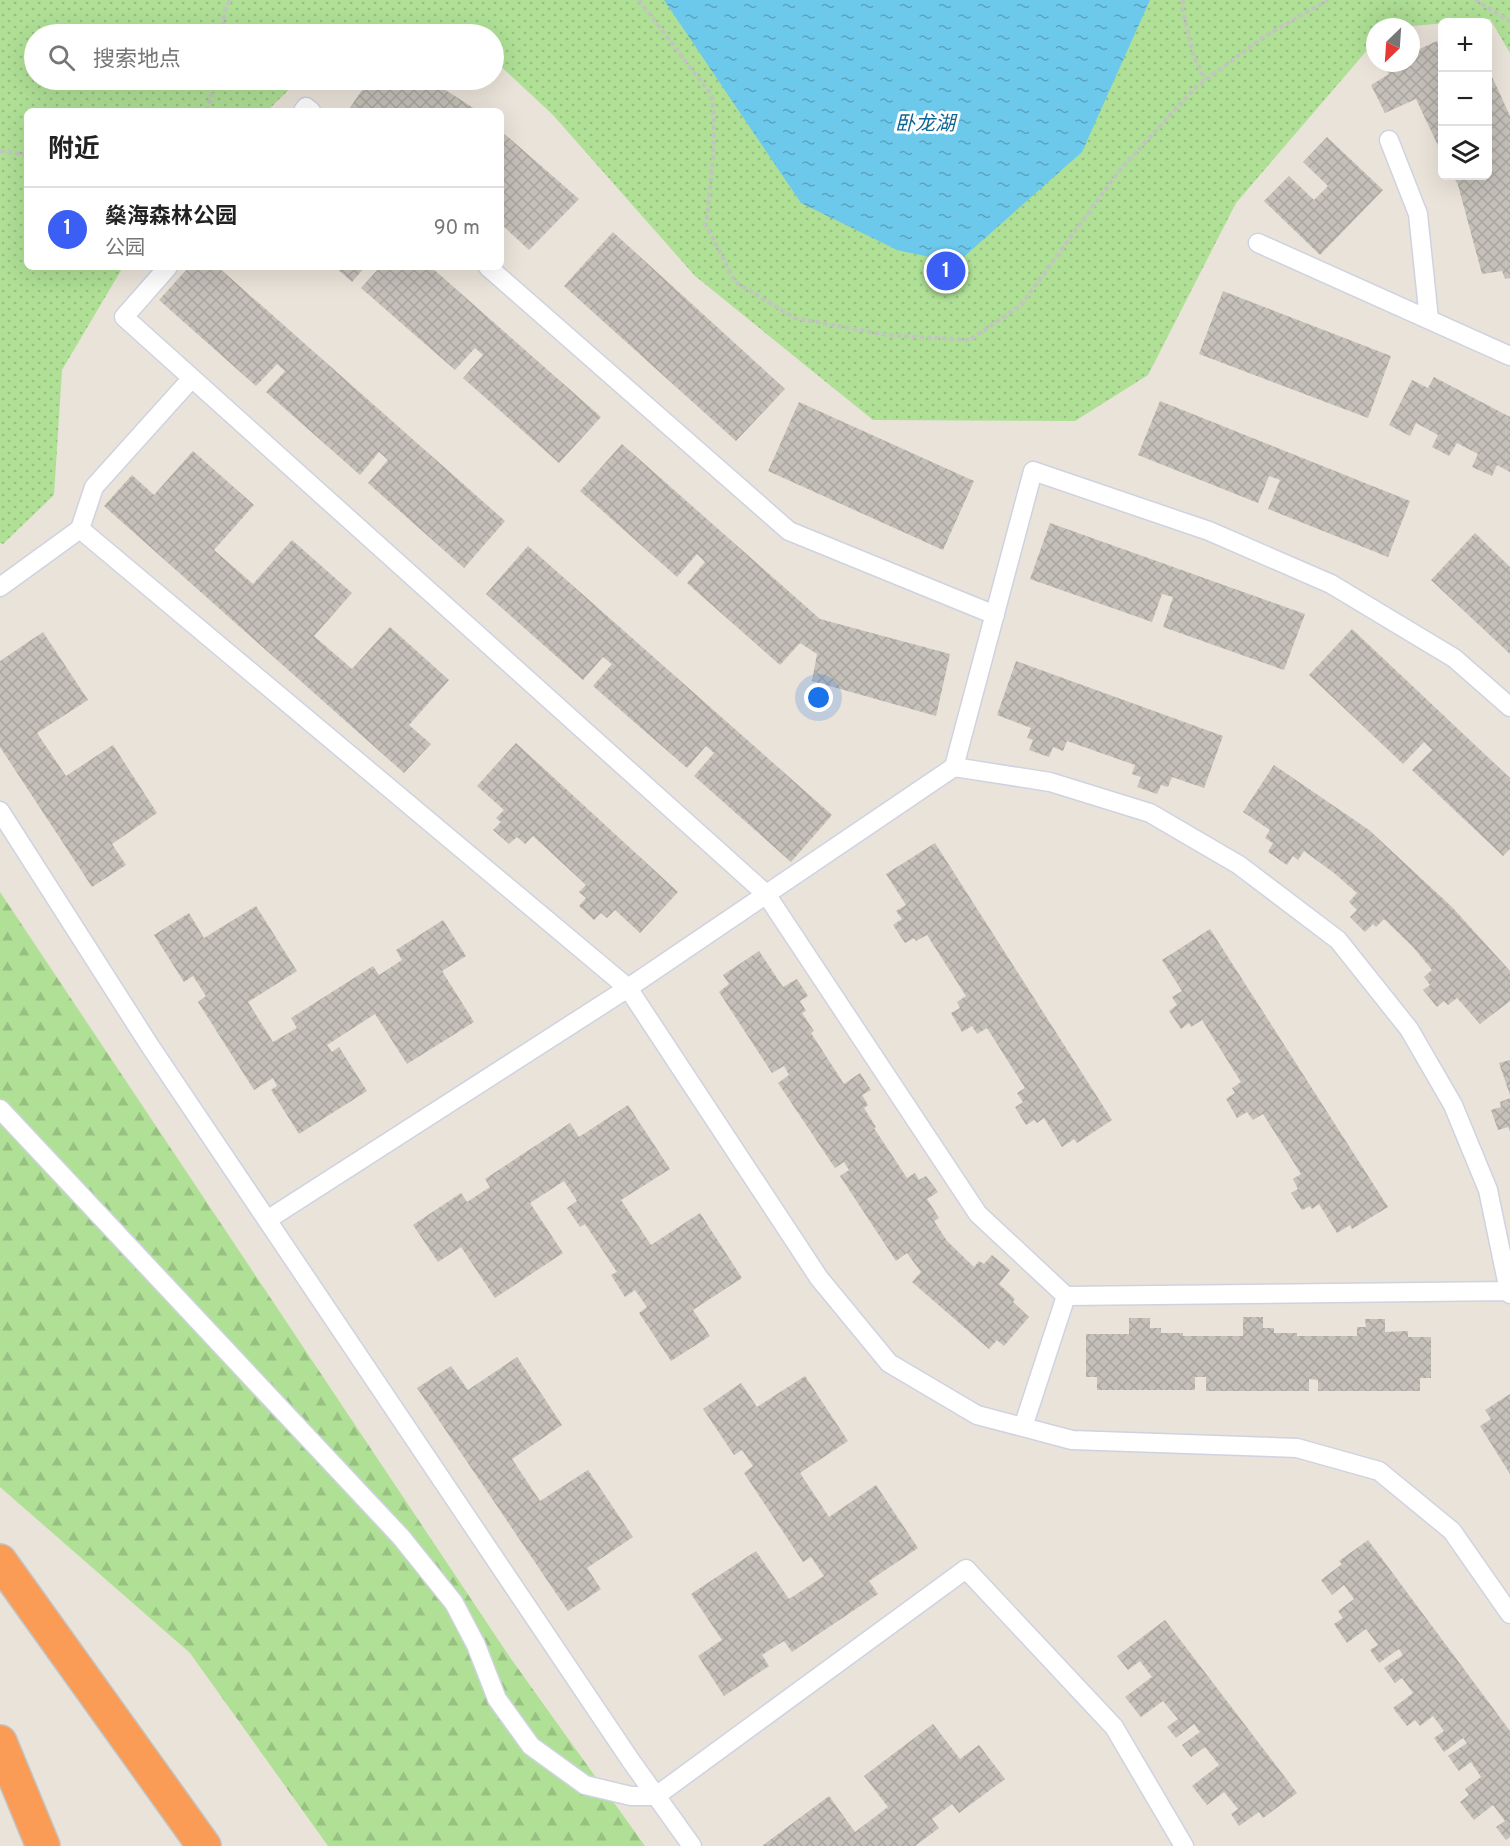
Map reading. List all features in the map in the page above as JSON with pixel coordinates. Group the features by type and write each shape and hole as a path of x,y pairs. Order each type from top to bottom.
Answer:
{"highway":[{"path":"0,1561 204,1846"},
{"path":"0,1742 43,1846"}],"lane":[{"path":"1389,140 1418,213 1429,319"},
{"path":"1258,243 1510,356"},
{"path":"165,270 124,317 766,894 978,1214 1066,1296 1509,1293 1488,1190 1453,1105 1409,1029 1338,940 1239,865 1150,813 1050,782 954,767"},
{"path":"491,270 789,531 995,615"},
{"path":"0,587 80,529 94,487 192,378"},
{"path":"267,1220 628,988 954,767 1033,471 1209,531 1331,584 1454,658 1510,707"},
{"path":"80,529 628,988 819,1278 889,1363 977,1415 1072,1440 1297,1448 1379,1471 1452,1531 1510,1614"},
{"path":"0,811 150,1046 692,1846"},
{"path":"0,1109 401,1537 454,1603 476,1645 497,1699 531,1746 585,1785 631,1796 656,1796 966,1569 1114,1727 1184,1846"},
{"path":"1023,1427 1066,1296"}],"path":[{"path":"223,24 224,13 230,0"},
{"path":"639,0 712,96 713,149 706,225 735,282 795,318 887,334 970,340 1021,305 1119,171 1196,87 1265,36 1328,0"},
{"path":"1183,0 1182,7 1193,54 1205,80"},
{"path":"1475,0 1510,21"},
{"path":"207,108 213,90"},
{"path":"0,151 24,155"}],"green space":[{"path":"0,0 1510,0 1510,53 1492,22 1492,18 1438,18 1438,24 1420,25 1420,18 1366,18 1366,51 1236,203 1148,375 1075,421 873,420 695,276 553,115 504,69 504,24 24,24 24,90 289,90 270,108 24,108 24,270 121,270 62,370 54,495 3,544 0,543"},
{"path":"0,892 509,1656 645,1846 328,1846 190,1653 0,1487"}],"water":[{"name":"卧龙湖","path":"664,0 1150,0 1082,152 957,263 897,250 801,203"}],"building":[{"path":"1437,41 1438,43 1438,146 1416,99 1385,113 1371,85 1389,74 1388,72 1420,72 1420,49"},
{"path":"1492,77 1510,116 1510,278 1505,279 1502,271 1482,274 1455,180 1492,180"},
{"path":"362,90 445,90 473,108 350,108"},
{"path":"504,134 579,199 529,250 504,227"},
{"path":"1327,137 1383,190 1320,255 1264,201 1289,176 1314,200 1328,186 1303,162"},
{"path":"613,232 785,389 736,441 564,286"},
{"path":"186,270 221,270 505,521 464,568 368,483 388,460 379,452 360,475 266,392 285,371 277,364 256,386 159,300"},
{"path":"338,270 362,270 352,282"},
{"path":"377,270 434,270 601,417 559,463 463,378 483,355 475,348 455,370 361,288"},
{"path":"1223,291 1391,356 1368,418 1199,354"},
{"path":"1434,377 1510,417 1510,472 1497,465 1492,476 1472,467 1478,454 1457,443 1449,456 1432,447 1438,435 1416,423 1410,436 1389,425 1412,380 1428,388"},
{"path":"1160,401 1410,501 1388,557 1268,509 1280,480 1269,476 1258,503 1138,455"},
{"path":"799,402 974,481 943,550 768,471"},
{"path":"622,444 820,619 950,654 936,716 812,681 817,654 800,643 780,665 687,583 705,562 697,554 677,577 580,491"},
{"path":"193,451 254,505 214,550 253,584 292,540 352,593 314,636 352,669 390,627 449,680 409,725 431,744 404,773 104,506 132,475 154,495"},
{"path":"1050,523 1305,614 1284,670 1163,627 1173,597 1162,594 1152,622 1030,579"},
{"path":"1475,533 1510,567 1510,654 1431,580"},
{"path":"528,546 832,815 791,862 694,776 714,753 706,746 687,768 593,686 612,664 603,657 583,680 486,594"},
{"path":"1352,629 1510,778 1510,849 1503,856 1412,770 1432,750 1424,742 1403,764 1309,675"},
{"path":"43,632 88,700 37,733 66,776 113,745 157,813 112,844 126,865 92,887 0,747 0,661"},
{"path":"1016,661 1223,736 1204,788 1172,777 1168,787 1161,785 1157,794 1137,787 1141,777 1132,774 1135,765 1067,741 1063,751 1053,747 1049,757 1029,750 1033,740 1027,738 1031,728 997,715"},
{"path":"516,743 678,892 640,933 615,910 607,918 601,913 594,920 579,906 586,898 579,892 586,885 533,836 525,844 517,837 509,844 493,830 501,822 496,818 504,810 477,786"},
{"path":"1274,765 1369,830 1452,907 1510,971 1510,1001 1480,1024 1457,998 1448,1005 1444,1001 1437,1007 1423,990 1430,985 1424,977 1432,970 1413,947 1384,919 1376,927 1373,924 1365,932 1350,917 1357,910 1349,902 1357,893 1304,851 1298,860 1293,856 1287,865 1268,852 1273,843 1265,838 1270,830 1243,812"},
{"path":"935,843 1112,1120 1077,1143 1074,1139 1062,1147 1044,1118 1037,1123 1034,1120 1026,1125 1015,1107 1023,1102 1017,1093 1025,1088 987,1028 977,1034 972,1026 962,1032 951,1013 960,1008 957,1002 966,996 927,935 916,941 914,938 905,943 893,925 902,919 896,911 906,905 886,874"},
{"path":"256,906 297,971 248,1002 273,1042 297,1028 291,1018 373,966 379,975 402,960 396,950 443,920 466,956 442,971 474,1022 407,1064 375,1014 327,1045 332,1052 339,1047 367,1091 299,1134 271,1090 277,1086 273,1078 254,1090 198,1002 206,996 193,976 184,982 154,935 189,913 204,938"},
{"path":"1210,929 1388,1207 1352,1229 1350,1225 1337,1233 1319,1204 1312,1209 1310,1206 1302,1210 1291,1193 1298,1189 1293,1179 1301,1174 1263,1114 1253,1120 1247,1112 1237,1118 1226,1099 1235,1093 1232,1088 1241,1082 1202,1020 1191,1027 1189,1023 1181,1029 1169,1011 1177,1005 1172,997 1182,991 1162,960"},
{"path":"759,951 783,987 797,979 808,996 800,1001 806,1011 802,1013 814,1031 811,1033 844,1084 860,1073 871,1090 862,1095 868,1105 864,1108 876,1127 874,1128 907,1178 915,1173 919,1180 926,1176 938,1192 927,1199 939,1218 934,1221 947,1241 974,1267 979,1261 984,1264 992,1255 1010,1270 999,1284 1029,1317 1004,1346 997,1340 989,1349 912,1282 921,1272 907,1253 896,1261 840,1176 849,1170 844,1162 835,1168 778,1083 789,1075 784,1066 772,1073 719,992 729,984 723,975"},
{"path":"1510,1060 1510,1095 1499,1063"},
{"path":"1510,1098 1510,1131 1508,1127 1498,1130 1491,1110 1501,1107 1500,1102"},
{"path":"628,1105 670,1169 621,1200 651,1245 700,1213 742,1278 693,1310 710,1336 671,1361 639,1313 647,1307 635,1290 625,1297 611,1275 617,1272 585,1224 580,1227 567,1208 577,1201 564,1181 530,1203 563,1253 495,1298 461,1247 438,1262 413,1225 461,1193 467,1202 490,1187 485,1179 570,1123 579,1137"},
{"path":"1243,1317 1263,1317 1263,1328 1274,1328 1274,1333 1297,1333 1297,1336 1357,1336 1357,1327 1366,1327 1365,1319 1385,1319 1385,1332 1408,1331 1408,1337 1431,1337 1431,1378 1420,1378 1420,1391 1318,1391 1318,1380 1309,1379 1309,1391 1206,1391 1206,1377 1195,1377 1195,1390 1097,1390 1097,1377 1086,1377 1086,1334 1129,1334 1129,1318 1150,1318 1150,1328 1161,1328 1161,1333 1183,1333 1183,1336 1243,1336"},
{"path":"517,1357 562,1425 512,1459 540,1501 588,1470 633,1537 587,1568 601,1589 568,1611 417,1388 451,1366 468,1390"},
{"path":"805,1376 848,1441 800,1473 829,1517 876,1485 918,1548 869,1581 878,1594 792,1652 784,1641 762,1655 769,1666 724,1696 698,1656 722,1640 691,1594 756,1551 789,1599 824,1576 811,1557 803,1562 744,1473 753,1466 742,1450 734,1455 703,1409 741,1383 757,1407"},
{"path":"1510,1394 1510,1474 1480,1426 1491,1419 1485,1410"},
{"path":"1368,1540 1510,1731 1510,1837 1506,1840 1496,1827 1505,1821 1493,1805 1474,1820 1460,1802 1469,1795 1465,1789 1481,1777 1471,1762 1459,1771 1448,1756 1467,1743 1463,1738 1444,1752 1434,1738 1444,1731 1433,1716 1420,1726 1415,1720 1407,1726 1393,1708 1413,1693 1402,1678 1395,1683 1384,1668 1403,1655 1399,1649 1379,1663 1370,1650 1378,1645 1366,1629 1347,1643 1334,1624 1343,1618 1338,1611 1354,1599 1344,1585 1332,1595 1321,1580 1342,1564 1339,1561"},
{"path":"1165,1620 1297,1793 1263,1818 1259,1812 1239,1826 1231,1814 1238,1809 1224,1792 1207,1805 1192,1786 1219,1765 1205,1747 1191,1757 1182,1745 1200,1732 1194,1724 1176,1738 1167,1727 1178,1719 1163,1701 1141,1717 1125,1697 1152,1677 1140,1661 1128,1670 1117,1656"},
{"path":"933,1724 960,1759 979,1745 1005,1779 959,1813 952,1804 932,1819 939,1828 915,1846 762,1846 829,1796 855,1832 888,1807 864,1776"}],"place":[{"name":"燊海森林公园","path":"946,271"}]}
